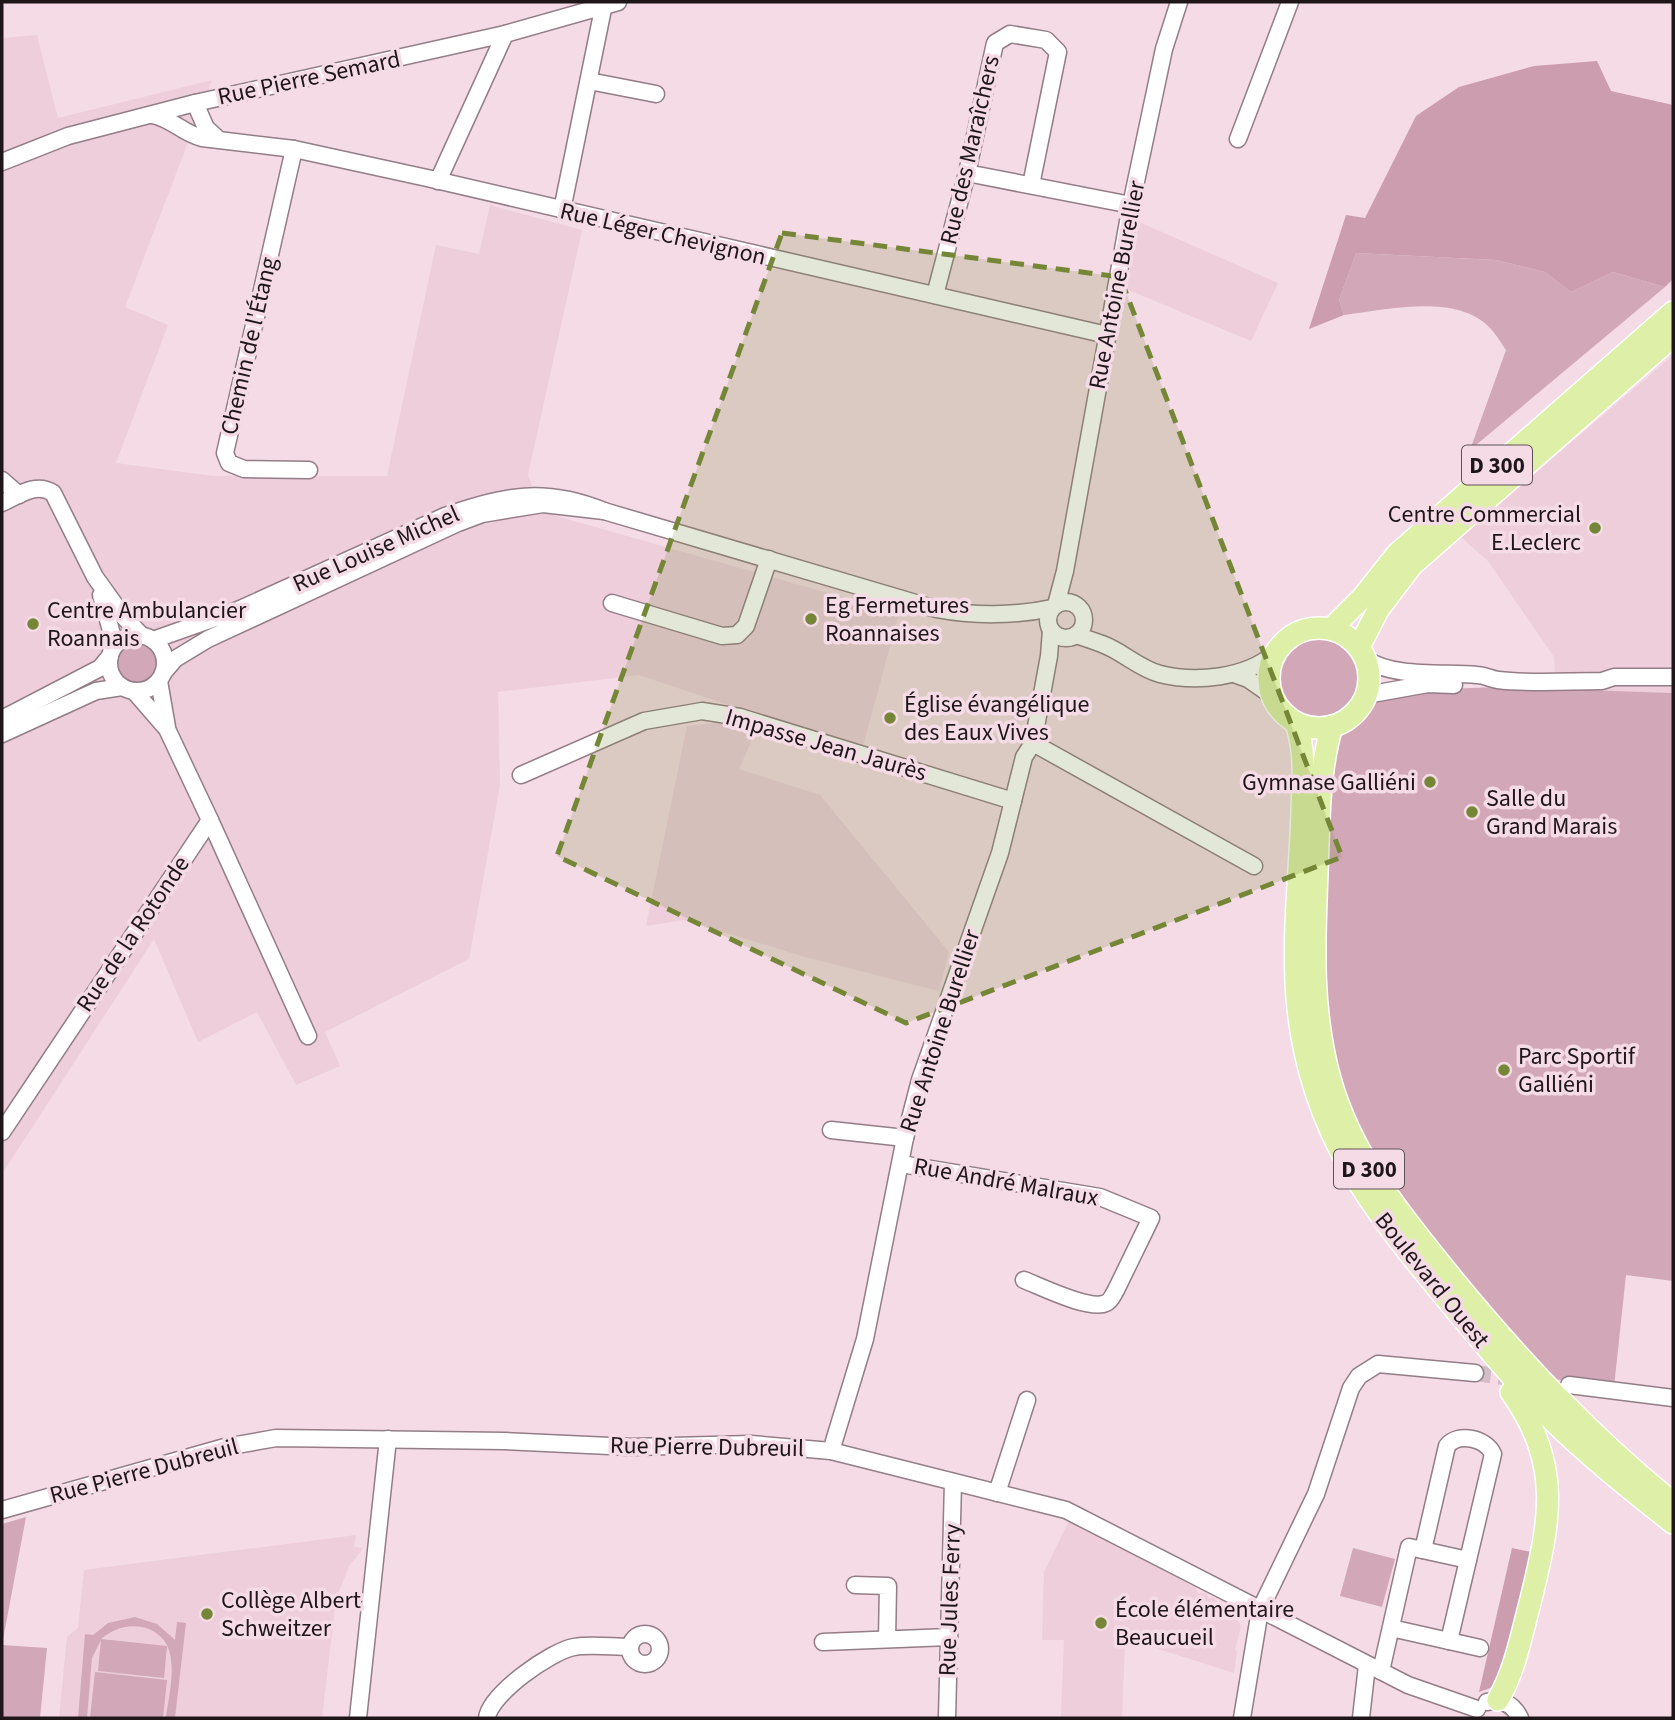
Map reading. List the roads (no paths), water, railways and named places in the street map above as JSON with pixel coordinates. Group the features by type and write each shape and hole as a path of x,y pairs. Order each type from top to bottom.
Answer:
{"main road":[{"name":"D 300","path":"1331,628 1363,597 1405,546 1673,312"},
{"name":"D 300","path":"1362,653 1386,599 1412,565 1673,336"},
{"path":"1331,628 1351,639 1362,653 1369,683 1366,695 1349,718 1332,726 1320,728 1296,723 1279,709 1271,695 1268,674 1274,654 1298,631 1331,628"},
{"name":"Boulevard Ouest","path":"1296,723 1303,766 1297,999 1314,1089 1328,1127 1359,1187 1407,1252 1487,1347 1565,1432 1673,1523"},
{"name":"Boulevard Ouest","path":"1332,726 1322,780 1313,979 1322,1047 1342,1115 1371,1174 1395,1208 1499,1336 1575,1418 1673,1503"},
{"path":"1487,1347 1497,1375 1524,1410 1538,1437 1549,1495 1545,1541 1521,1640 1498,1700"}],"street":[{"name":"Rue Pierre Semard","path":"2,162 68,136 195,103 505,34 603,9 618,2"},
{"name":"Rue Antoine Burellier","path":"1054,606 1065,571 1107,335 1164,49 1179,2"},
{"path":"1238,139 1290,2"},
{"path":"562,210 603,9"},
{"path":"438,181 505,34"},
{"name":"Rue des Maraîchers","path":"935,295 967,173 995,43 1010,34 1046,40 1058,52 1031,185"},
{"path":"589,81 656,94"},
{"path":"180,126 186,112 195,103 201,121 218,139"},
{"name":"Rue Léger Chevignon","path":"152,115 167,118 188,134 294,149 1107,335"},
{"name":"Chemin de l'Étang","path":"294,149 225,453 229,463 236,467 309,470"},
{"path":"967,173 1132,205"},
{"path":"2,480 19,495"},
{"path":"2,503 44,488 58,498 94,576 111,621 111,674 167,729"},
{"name":"Rue Louise Michel","path":"147,638 239,610 445,516 477,505 546,495 574,499 604,511 936,609 1019,614 1054,606"},
{"name":"Rue Louise Michel","path":"161,677 175,659 208,639 482,514 543,504 604,511"},
{"path":"612,603 722,636 737,635 746,626 769,559"},
{"name":"Rue Antoine Burellier","path":"1065,571 1074,603"},
{"path":"94,576 123,616 163,655 161,677 167,729 308,1036"},
{"path":"1102,644 1085,619 1083,611 1074,603 1054,606 1048,618 1050,629 1059,637 1073,636 1102,644 1160,674 1195,677 1234,674 1263,663 1274,654"},
{"name":"Rue Louise Michel","path":"1019,614 1050,629"},
{"path":"1049,656 1082,630 1085,619"},
{"name":"Rue Antoine Burellier","path":"831,1451 865,1339 905,1138 920,1080 1000,853 1024,757 1033,743 1049,656 1050,629"},
{"path":"2,719 100,668 127,637 147,638"},
{"path":"1362,653 1374,665 1424,673 1480,675 1498,680 1601,681 1614,677 1673,677"},
{"path":"1234,674 1248,679 1271,695"},
{"path":"2,734 96,691 152,687 161,677"},
{"path":"1366,695 1428,684 1480,685 1498,680"},
{"path":"1601,681 1614,686 1673,687"},
{"name":"Impasse Jean Jaurès","path":"521,775 644,721 702,711 740,717 1013,801"},
{"path":"1033,743 1254,866"},
{"name":"Rue de la Rotonde","path":"2,1132 210,820"},
{"path":"831,1129 905,1138"},
{"name":"Rue André Malraux","path":"901,1164 1100,1197 1151,1218 1116,1290 1110,1301 1104,1305 1089,1305 1024,1280"},
{"path":"1241,1718 1260,1610 1316,1494 1351,1388 1359,1376 1378,1364 1475,1373"},
{"path":"1570,1385 1673,1398"},
{"path":"997,1493 1027,1400"},
{"name":"Rue Pierre Dubreuil","path":"2,1510 236,1444 289,1437 631,1447 751,1444 831,1451 1066,1510 1374,1668 1474,1715"},
{"path":"1423,1550 1447,1446 1452,1440 1463,1437 1485,1445 1493,1454 1449,1641"},
{"path":"358,1718 388,1438"},
{"name":"Rue Jules Ferry","path":"947,1718 953,1482"},
{"path":"1361,1718 1374,1668 1391,1628 1409,1547 1468,1560"},
{"path":"855,1585 888,1586 887,1639"},
{"path":"1391,1628 1480,1648"},
{"path":"823,1642 948,1637"},
{"path":"487,1718 488,1710 497,1697 557,1654 574,1647 630,1647"},
{"path":"1474,1715 1498,1700 1511,1705 1520,1718"}],"tunnel":[{"path":"1475,1373 1518,1379"}],"place":[{"name":"Centre Commercial E.Leclerc","path":"1595,528"},
{"name":"Eg Fermetures Roannaises","path":"811,619"},
{"name":"Centre Ambulancier Roannais","path":"33,624"},
{"name":"Église évangélique des Eaux Vives","path":"890,718"},
{"name":"Gymnase Galliéni","path":"1430,782"},
{"name":"Salle du Grand Marais","path":"1472,812"},
{"name":"Parc Sportif Galliéni","path":"1504,1070"},
{"name":"Collège Albert Schweitzer","path":"207,1614"},
{"name":"École élémentaire Beaucueil","path":"1101,1623"}]}
